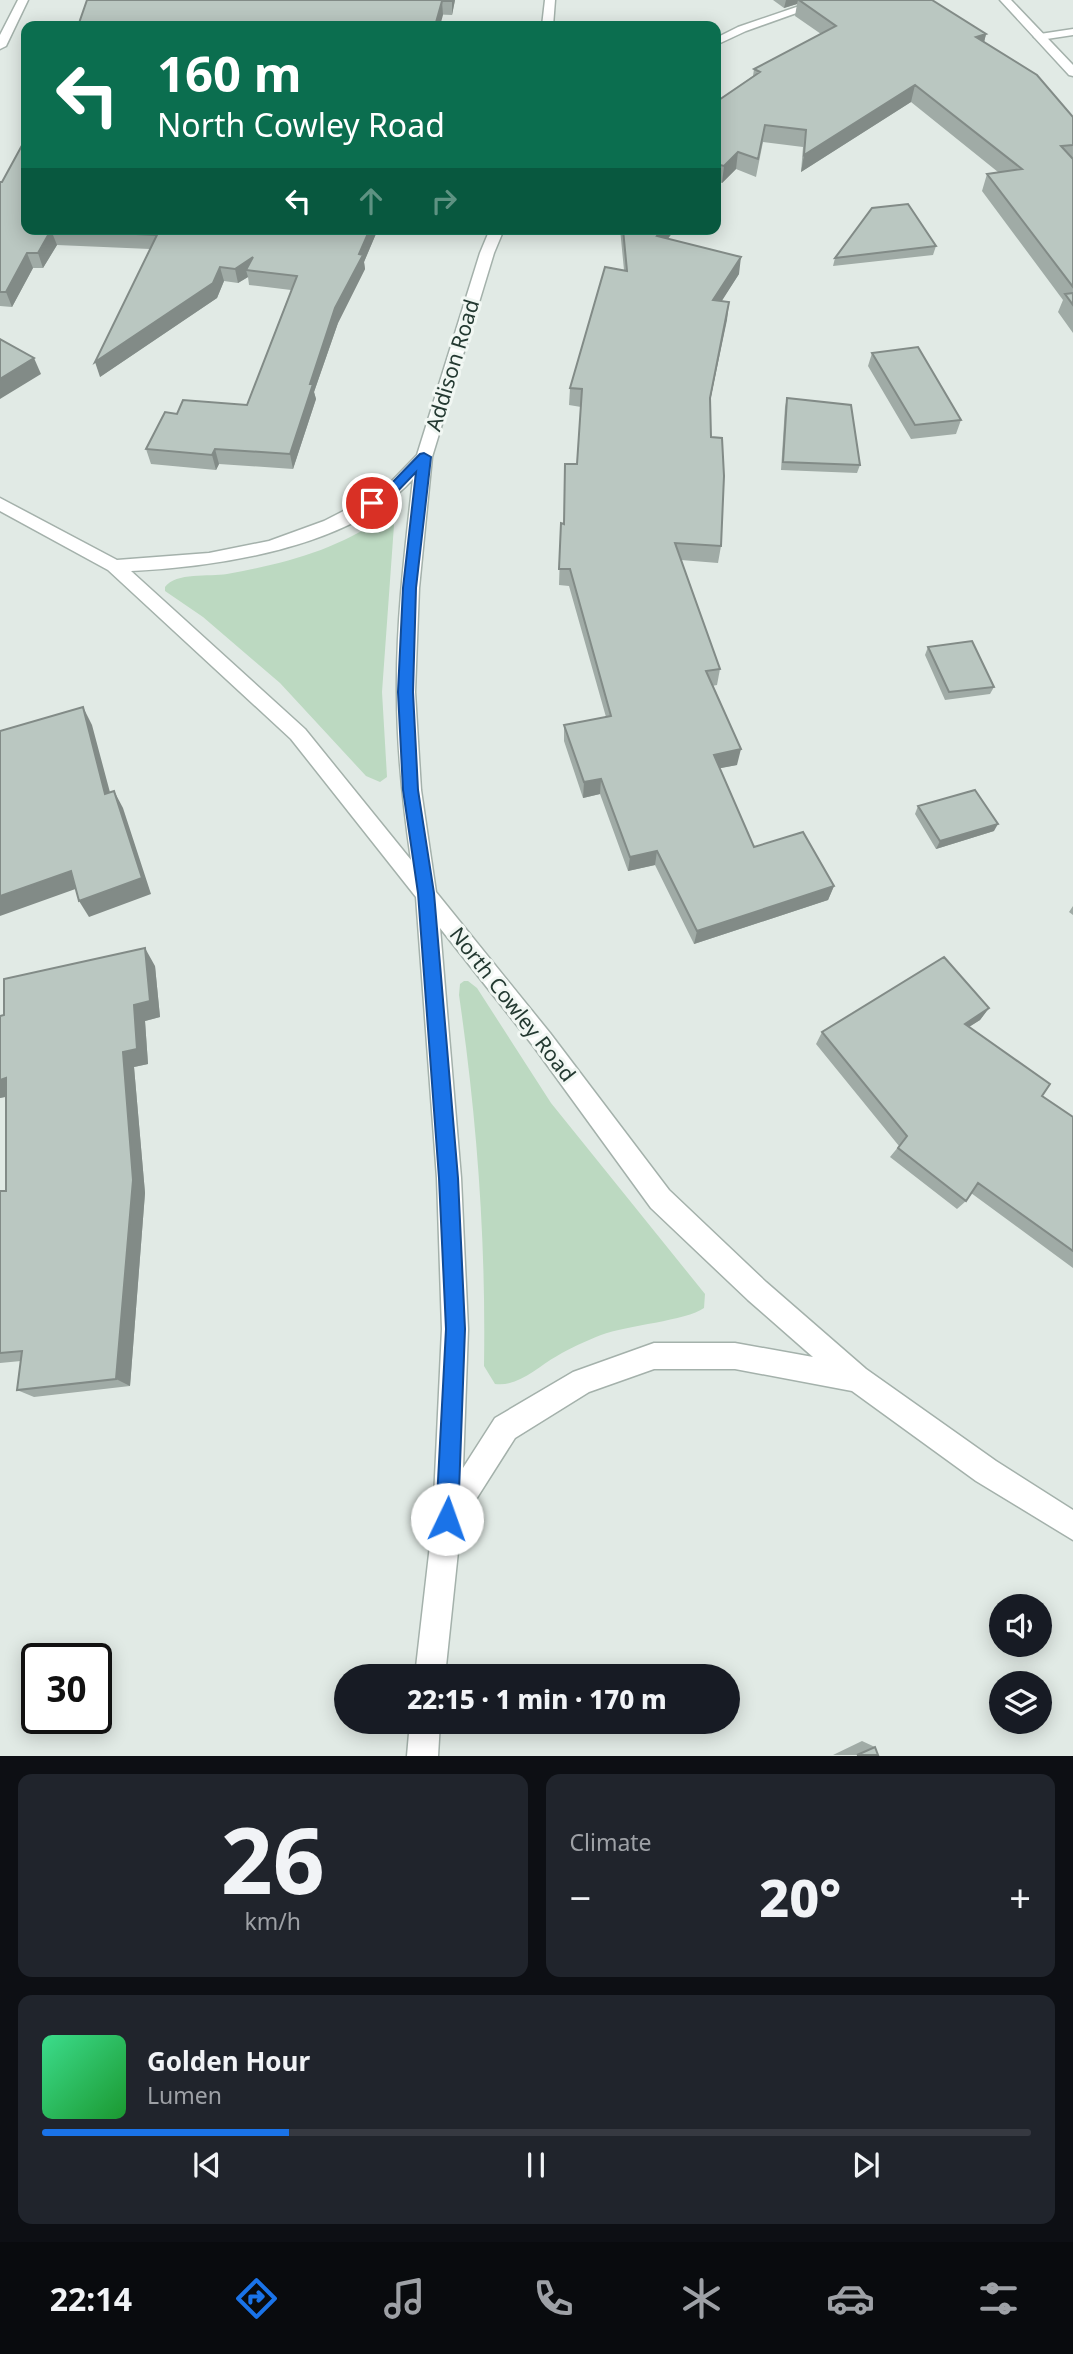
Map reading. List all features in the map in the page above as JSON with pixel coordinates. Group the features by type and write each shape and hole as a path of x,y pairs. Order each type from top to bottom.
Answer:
{"street":[{"path":"0,46 23,0"},
{"path":"548,21 550,0"},
{"path":"721,40 742,29 828,0"},
{"path":"1005,0 1073,72"},
{"path":"1040,37 1073,32"},
{"name":"Addison Road","path":"431,1664 447,1519 456,1329 449,1178 426,893 411,790 406,692 410,588 424,457 486,253 495,235"},
{"path":"114,566 173,564 222,558 279,545 338,523 389,493 424,457"},
{"name":"North Cowley Road","path":"0,504 114,566 298,734 542,1040 660,1199 757,1292 857,1378 986,1471 1073,1526"},
{"name":"North Cowley Road","path":"447,1519 505,1429 582,1381 654,1356 734,1356 857,1378"},
{"path":"422,1755 424,1734"}],"green space":[{"path":"385,517 392,517 394,525 382,692 387,777 380,782 366,776 280,683 203,617 165,591 165,587 170,582 185,577 227,574 309,554 347,539"},
{"path":"464,981 477,988 551,1103 705,1294 704,1308 684,1316 601,1335 562,1353 520,1379 495,1384 484,1366 479,1180 459,995 460,984"}],"building":[{"path":"87,0 452,0 442,1 436,21 80,21"},
{"path":"799,0 932,0 986,34 976,37 1037,75 1073,117 1073,145 1061,146 1073,159 1073,287 987,174 1022,169 915,85 804,155 806,130 765,125 758,159 738,152 724,166 721,165 721,99 760,72 754,69 836,26"},
{"path":"21,147 21,235 48,235 38,253 27,253 6,292 0,292 2,182"},
{"path":"908,204 936,246 835,258 872,208"},
{"path":"157,235 367,235 359,254 363,255 335,308 290,454 215,449 212,455 146,449 165,412 177,414 183,400 247,405 297,276 246,270 253,257 235,269 220,267 213,283 95,362"},
{"path":"624,235 658,235 741,257 713,300 729,302 710,398 711,437 722,438 724,476 721,546 675,543 720,669 706,671 741,749 714,755 754,847 803,832 834,886 697,931 657,851 630,857 601,779 584,782 564,725 611,716 570,569 559,569 561,523 564,524 565,464 577,464 582,389 570,388 605,267 627,271"},
{"path":"1073,293 1073,305 1065,294"},
{"path":"0,339 34,358 0,379"},
{"path":"918,347 961,420 915,425 872,353"},
{"path":"787,398 851,405 860,465 783,462"},
{"path":"972,641 994,687 949,692 928,647"},
{"path":"83,707 105,794 114,791 142,878 79,901 71,871 0,896 0,731"},
{"path":"975,790 998,824 940,841 918,806"},
{"path":"145,948 150,1001 134,1005 137,1049 123,1052 133,1180 116,1379 17,1390 22,1351 0,1353 0,1191 6,1191 6,1078 0,1080 0,1016 4,1015 4,979"},
{"path":"944,957 989,1008 965,1024 1050,1084 1042,1096 1073,1117 1073,1251 978,1183 966,1201 898,1148 907,1136 822,1032"},
{"path":"875,1747 878,1755 857,1755"}],"route":[{"path":"372,503 389,493 424,457 410,588 406,692 411,790 426,893 449,1178 456,1329 447,1519"}]}
